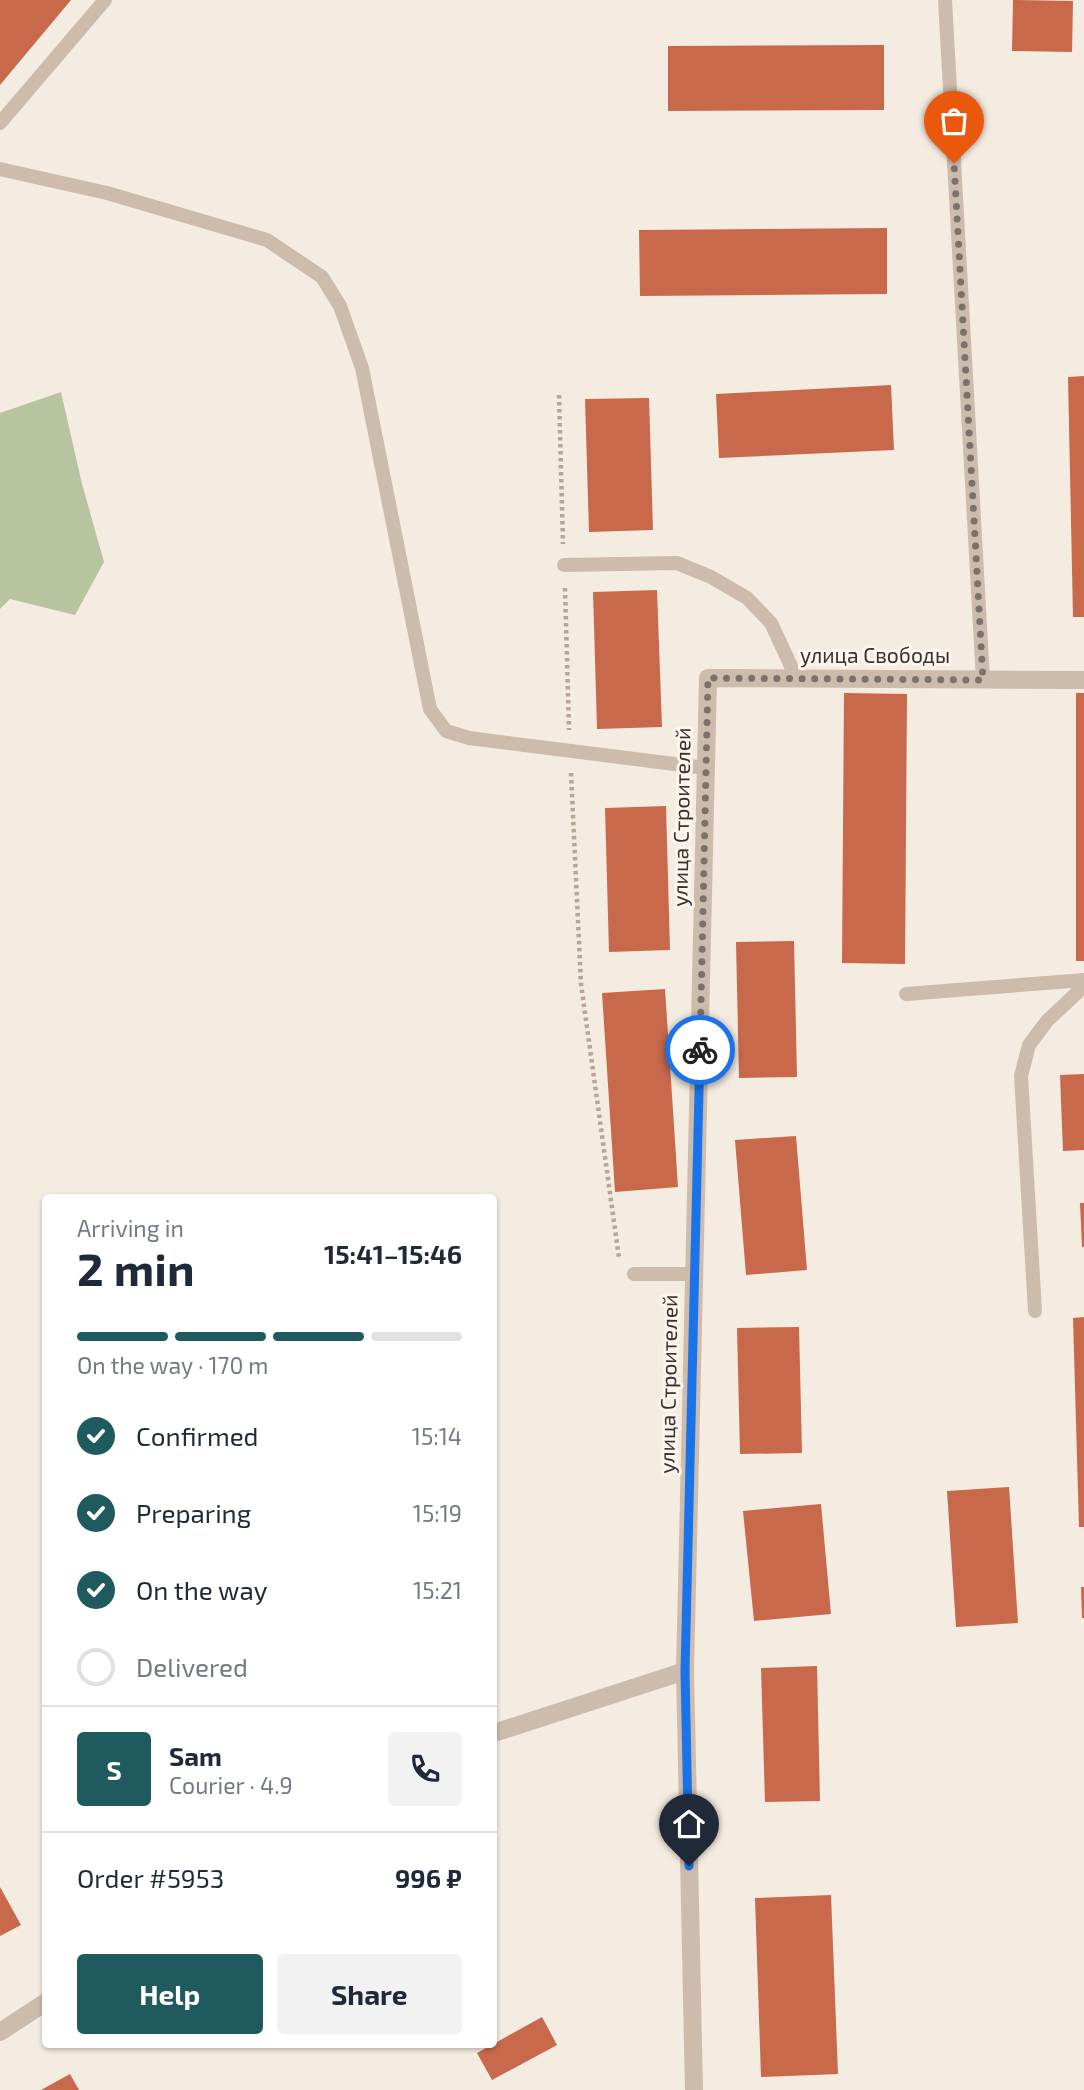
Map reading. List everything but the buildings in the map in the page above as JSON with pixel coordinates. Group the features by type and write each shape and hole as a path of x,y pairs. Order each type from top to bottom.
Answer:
{"street":[{"name":"улица Свободы","path":"708,678 1084,680"},
{"name":"улица Строителей","path":"694,2090 685,1671 708,678"},
{"path":"497,1732 685,1671"},
{"path":"0,2032 42,2005"}],"lane":[{"path":"0,123 105,0"},
{"path":"945,0 983,680"},
{"path":"0,169 107,193 267,240 322,276 340,306 362,368 430,709 446,731 469,738 706,768"},
{"path":"564,565 677,563 711,577 747,598 771,623 797,678"},
{"path":"906,994 1084,980"},
{"path":"1035,1311 1021,1076 1028,1045 1047,1021 1084,986"},
{"path":"634,1274 694,1275"}],"path":[{"path":"559,395 570,751 581,984 617,1252 621,1263 634,1274"}],"green space":[{"path":"61,392 82,484 104,562 75,615 10,599 0,609 0,413"}],"way so far":[{"path":"700,1050 708,678 983,680 954,163"}],"route":[{"path":"689,1866 685,1671 700,1050"}]}
